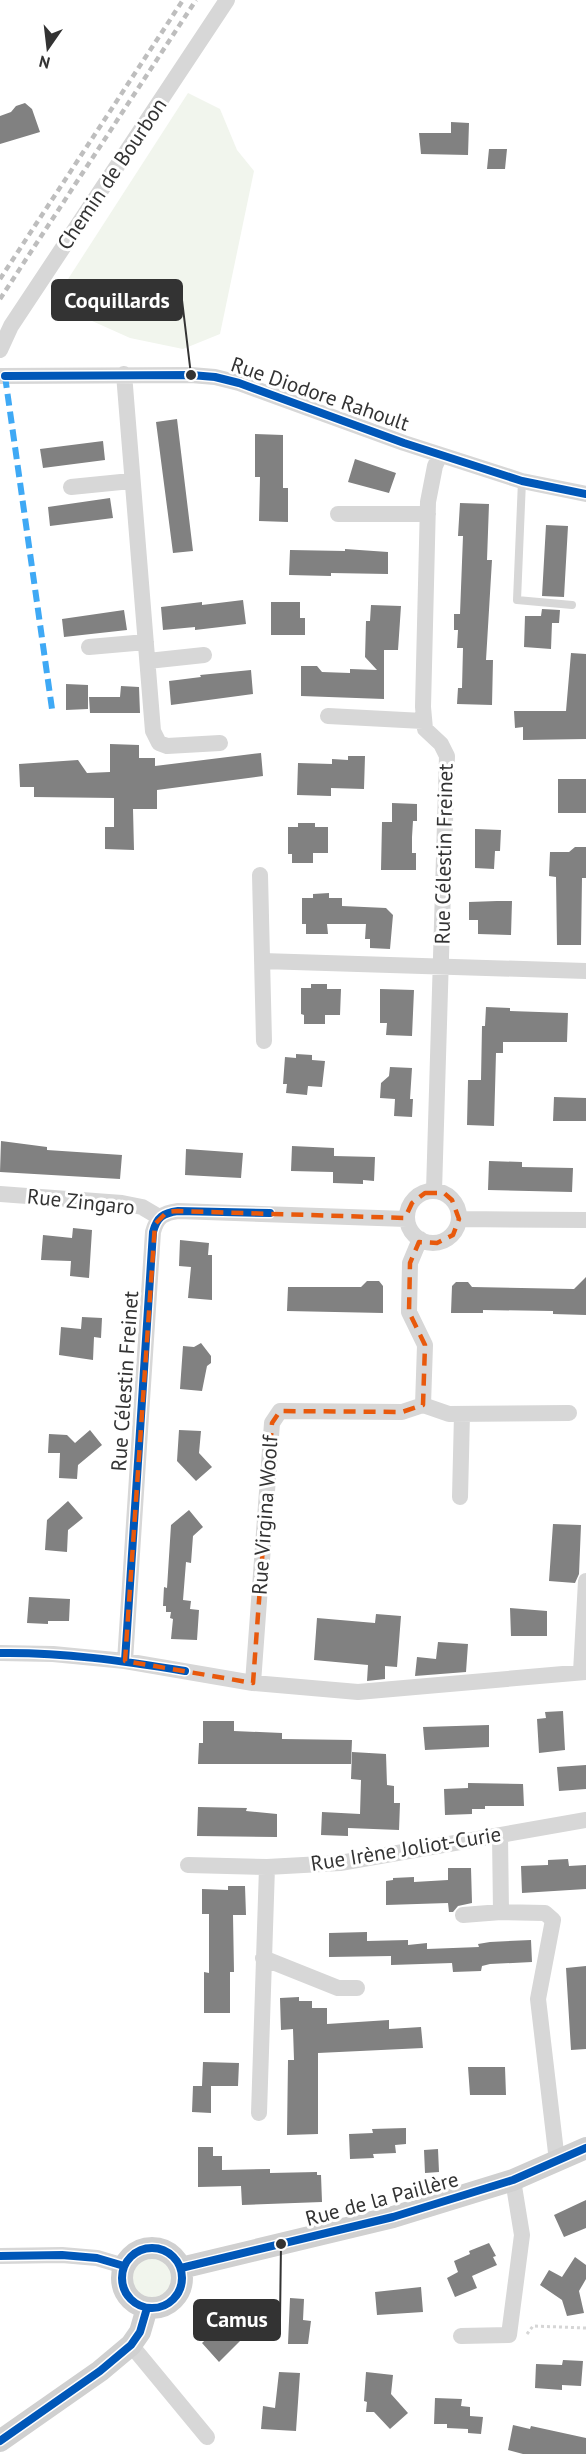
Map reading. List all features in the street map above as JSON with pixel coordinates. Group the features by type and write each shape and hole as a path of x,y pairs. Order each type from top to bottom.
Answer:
{"street":[{"name":"Chemin de Bourbon","path":"0,350 10,326 227,0"},
{"name":"Rue Diodore Rahoult","path":"0,376 124,374 215,377 239,383 440,455 522,481 586,494"},
{"path":"124,374 153,731 159,743 167,746 220,743"},
{"path":"328,716 423,721 428,514 433,473 440,455"},
{"path":"70,487 131,481"},
{"path":"338,514 428,514"},
{"path":"89,647 146,642"},
{"path":"148,662 204,655"},
{"name":"Rue Célestin Freinet","path":"423,721 425,729 441,744 447,756 434,1191"},
{"path":"260,875 264,1041"},
{"path":"262,961 586,970"},
{"path":"434,1191 453,1200 458,1209 459,1219 457,1228 446,1240 428,1243 414,1234 407,1219 408,1211 418,1197 434,1191"},
{"name":"Rue Zingaro","path":"0,1194 122,1203 142,1207 159,1217"},
{"path":"159,1217 167,1212 178,1211 407,1219"},
{"name":"Rue Célestin Freinet","path":"125,1661 153,1232 159,1217"},
{"path":"459,1219 586,1220"},
{"path":"420,1239 410,1263 409,1312 425,1345 423,1405 449,1414 569,1413"},
{"name":"Rue Virgina Woolf","path":"253,1683 272,1423 280,1411 402,1412 423,1405"},
{"path":"460,1497 462,1414"},
{"path":"0,1653 53,1654 125,1661 253,1683 358,1692 584,1672 586,1581"},
{"name":"Rue Irène Joliot-Curie","path":"188,1865 267,1868 340,1863 586,1820"},
{"path":"500,1835 501,1912"},
{"path":"259,2113 267,1868"},
{"path":"463,1915 501,1912 545,1913 553,1920 538,1999 557,2161"},
{"path":"263,1958 338,1988 357,1988"},
{"name":"Rue de la Paillère","path":"181,2268 393,2217 513,2180 586,2148"},
{"path":"461,2336 509,2335 522,2235 513,2180"},
{"path":"148,2247 168,2252 181,2268 181,2289 176,2298 158,2308 147,2308 131,2300 126,2292 122,2275 124,2266 130,2257 148,2247"},
{"path":"0,2256 62,2255 97,2258 124,2266"},
{"path":"0,2441 100,2371 131,2345 140,2332 147,2308"},
{"path":"131,2345 207,2437"}],"lane":[{"path":"522,481 517,600 572,605"}],"path":[{"path":"509,2335 526,2337 533,2326 586,2328"}],"highlighted area":[{"path":"425,1193 444,1193 452,1200 459,1219 453,1235 437,1243 419,1242 410,1263 409,1312 425,1345 423,1405 402,1412 280,1411 272,1423 253,1683 125,1661 155,1224 167,1212 178,1211 405,1218 412,1203"}],"shaded area":[{"path":"188,93 220,109 237,150 254,171 220,334 183,349 130,338 81,316 61,290"},
{"path":"153,2254 169,2261 176,2277 169,2293 153,2300 137,2293 130,2277 137,2261"}],"building":[{"path":"25,103 32,109 40,132 0,144 0,116"},
{"path":"451,122 469,123 468,155 421,154 419,133 451,133"},
{"path":"489,149 507,149 505,169 487,169"},
{"path":"177,419 193,551 173,553 156,422"},
{"path":"255,434 283,435 283,488 288,488 288,522 259,521 260,477 255,477"},
{"path":"103,441 105,460 43,468 40,449"},
{"path":"355,459 396,473 389,493 348,482"},
{"path":"110,498 113,518 50,526 48,507"},
{"path":"460,503 489,504 487,560 492,560 486,660 493,660 492,705 457,704 458,688 462,688 463,648 457,648 458,630 454,630 454,614 460,614 463,536 458,536"},
{"path":"546,525 568,526 564,597 542,596"},
{"path":"345,549 388,552 388,574 289,575 290,550 345,551"},
{"path":"243,600 246,624 195,630 195,627 163,630 161,607"},
{"path":"271,602 300,602 300,618 305,618 305,635 271,635"},
{"path":"371,605 401,606 398,650 384,650 384,699 301,696 301,666 317,666 322,672 350,673 350,669 377,670 365,657 366,621 370,621"},
{"path":"542,609 560,610 559,623 552,623 551,649 524,647 525,616 541,616"},
{"path":"124,610 127,630 64,637 62,619"},
{"path":"571,653 586,654 586,739 523,740 523,727 515,728 514,711 566,711"},
{"path":"251,670 253,694 171,705 169,681 201,677 200,675"},
{"path":"66,684 88,685 88,709 66,710"},
{"path":"121,686 139,687 140,713 90,713 89,697 120,697"},
{"path":"110,744 139,745 139,758 155,758 155,766 261,753 263,776 157,790 157,809 133,809 134,850 105,849 105,827 114,827 114,798 34,797 34,787 20,787 19,764 78,760 87,773 110,772"},
{"path":"348,756 365,756 364,789 331,788 331,796 297,795 298,763 332,764 332,759 348,760"},
{"path":"558,779 586,779 586,813 558,813"},
{"path":"392,803 417,804 417,821 413,821 412,837 412,853 416,853 416,870 381,870 382,822 392,822"},
{"path":"298,823 315,823 315,827 328,827 328,853 313,853 313,863 292,863 292,854 288,854 288,827 298,827"},
{"path":"475,829 501,830 500,851 495,851 494,869 475,868"},
{"path":"575,847 586,847 586,878 582,878 581,945 557,945 556,877 549,876 550,852 569,852"},
{"path":"329,893 329,898 342,898 342,906 386,908 393,915 390,949 370,948 370,939 365,939 366,924 327,924 328,934 306,934 306,924 302,924 302,898 313,898 313,894"},
{"path":"512,901 511,935 478,934 478,920 469,920 469,902"},
{"path":"311,984 327,984 327,989 341,989 340,1015 325,1015 325,1024 304,1024 304,1015 301,1014 301,988 311,988"},
{"path":"380,989 414,990 412,1036 386,1035 387,1023 380,1023"},
{"path":"486,1007 510,1008 510,1011 568,1013 567,1042 503,1042 503,1053 496,1053 494,1126 467,1125 468,1080 481,1080 482,1026 485,1026"},
{"path":"296,1054 312,1055 312,1060 325,1061 322,1087 308,1086 307,1095 286,1093 287,1084 283,1084 285,1057 296,1058"},
{"path":"390,1067 412,1068 410,1099 413,1099 412,1117 394,1116 395,1099 380,1098 381,1083 389,1076"},
{"path":"554,1097 586,1098 586,1121 553,1121"},
{"path":"1,1141 47,1147 47,1150 122,1155 120,1179 0,1172"},
{"path":"292,1146 334,1148 334,1156 375,1157 374,1181 363,1180 363,1184 333,1183 333,1172 291,1171"},
{"path":"186,1149 243,1153 241,1178 185,1175"},
{"path":"489,1161 522,1162 522,1167 573,1168 572,1192 488,1190"},
{"path":"73,1228 92,1230 89,1278 70,1276 71,1261 41,1260 43,1235 72,1238"},
{"path":"180,1240 209,1243 208,1255 212,1255 212,1300 188,1298 191,1267 179,1266"},
{"path":"586,1277 586,1315 553,1314 553,1311 483,1310 483,1313 451,1313 452,1286 456,1282 468,1282 472,1287 574,1289"},
{"path":"367,1281 379,1281 383,1286 383,1313 287,1311 288,1287 361,1287"},
{"path":"82,1317 102,1318 101,1338 94,1337 93,1360 59,1355 61,1327 81,1329"},
{"path":"201,1343 211,1356 202,1391 180,1389 183,1346 194,1347"},
{"path":"90,1430 102,1445 78,1465 77,1479 59,1478 60,1453 48,1453 49,1434 67,1435 75,1443"},
{"path":"179,1430 201,1431 199,1453 212,1467 196,1481 177,1461"},
{"path":"68,1501 83,1518 68,1530 67,1552 45,1550 47,1520"},
{"path":"189,1510 203,1527 193,1536 191,1563 186,1562 183,1600 191,1601 190,1609 199,1610 197,1640 171,1639 173,1619 170,1618 171,1612 166,1612 166,1606 163,1606 164,1587 167,1588 171,1525"},
{"path":"553,1524 581,1525 579,1574 575,1583 549,1581"},
{"path":"29,1597 70,1599 69,1621 48,1621 48,1624 27,1623"},
{"path":"510,1608 547,1611 547,1636 511,1636"},
{"path":"376,1614 401,1616 397,1667 385,1666 385,1679 367,1681 368,1665 314,1660 317,1618 375,1623"},
{"path":"438,1642 468,1644 466,1672 415,1676 417,1657 436,1659"},
{"path":"563,1711 565,1750 539,1753 537,1719 546,1718 545,1712"},
{"path":"203,1721 234,1721 234,1731 282,1733 282,1739 352,1740 351,1764 198,1764 199,1743 203,1743"},
{"path":"489,1725 489,1747 425,1750 423,1727"},
{"path":"352,1752 386,1754 387,1785 394,1786 394,1803 400,1803 399,1830 348,1828 348,1836 321,1835 322,1812 360,1814 361,1780 351,1779"},
{"path":"586,1765 586,1789 559,1791 557,1767"},
{"path":"468,1783 523,1784 524,1806 485,1806 485,1809 472,1809 472,1814 445,1815 444,1789 468,1788"},
{"path":"198,1807 247,1808 246,1811 277,1814 277,1837 197,1836"},
{"path":"568,1859 569,1866 586,1865 586,1889 522,1893 521,1866 548,1865 548,1860"},
{"path":"448,1868 471,1868 472,1903 458,1906 453,1912 449,1912 448,1903 386,1905 386,1881 393,1880 393,1878 414,1877 414,1882 448,1880"},
{"path":"228,1886 245,1886 246,1915 233,1915 234,1972 230,1972 230,2013 204,2013 204,1972 209,1973 209,1914 202,1914 202,1889 228,1890"},
{"path":"367,1932 367,1941 408,1940 408,1945 427,1943 427,1949 479,1947 478,1944 490,1942 531,1940 532,1962 490,1964 482,1966 481,1971 453,1972 452,1963 391,1965 391,1956 329,1957 329,1933"},
{"path":"586,1966 586,2049 571,2050 566,1968"},
{"path":"299,1997 299,2001 312,2001 312,2008 327,2008 327,2024 389,2020 389,2029 421,2027 423,2048 318,2053 318,2134 287,2135 288,2060 294,2060 293,2029 281,2030 280,1998"},
{"path":"203,2062 239,2063 238,2086 211,2086 211,2113 192,2112 193,2086 202,2086"},
{"path":"468,2067 505,2067 506,2095 470,2095"},
{"path":"406,2128 406,2144 395,2145 396,2153 373,2154 374,2158 350,2159 349,2134 373,2133 372,2129"},
{"path":"198,2147 213,2147 213,2156 222,2156 222,2170 270,2169 270,2173 317,2172 317,2175 321,2175 322,2202 242,2205 241,2186 198,2187"},
{"path":"438,2149 439,2172 425,2173 424,2150"},
{"path":"586,2200 586,2228 564,2237 554,2215"},
{"path":"489,2243 496,2256 493,2257 497,2265 472,2276 477,2288 455,2297 447,2278 458,2272 454,2261 470,2254 469,2251"},
{"path":"575,2257 586,2265 586,2279 579,2291 584,2313 567,2316 562,2300 540,2285 549,2270 562,2277"},
{"path":"421,2287 423,2312 377,2315 375,2292"},
{"path":"290,2298 304,2299 303,2320 311,2321 308,2344 288,2344"},
{"path":"231,2316 247,2334 219,2362 202,2343"},
{"path":"563,2360 583,2361 581,2386 562,2385 562,2390 535,2388 536,2364 562,2365"},
{"path":"279,2372 300,2373 296,2431 261,2429 263,2406 275,2408"},
{"path":"366,2372 393,2375 391,2394 408,2413 390,2429 374,2412 366,2412 367,2402 364,2401"},
{"path":"435,2398 462,2399 461,2406 470,2407 470,2416 483,2417 481,2434 468,2433 468,2429 447,2428 447,2424 434,2424"},
{"path":"513,2425 530,2429 531,2426 586,2438 586,2454 523,2454 508,2450"}],"railway":[{"path":"0,279 183,0"},
{"path":"0,299 196,0"}],"marked path":[{"path":"5,376 52,709"}],"cycle path":[{"path":"5,376 191,375 215,377 239,383 404,443 522,481 586,494"},
{"path":"125,1661 153,1232 161,1217 178,1211 270,1213"},
{"path":"0,1653 70,1656 185,1671"},
{"path":"181,2268 393,2217 513,2180 586,2148"},
{"path":"146,2248 158,2248 169,2253 177,2261 182,2278 180,2290 169,2303 158,2308 146,2308 135,2303 127,2295 122,2284 122,2272 127,2261 135,2253 146,2248"},
{"path":"0,2256 62,2255 97,2258 124,2266"},
{"path":"0,2441 100,2371 131,2345 140,2332 147,2308"}],"place":[{"name":"Coquillards","path":"191,375"},
{"name":"Camus","path":"281,2244"}]}
